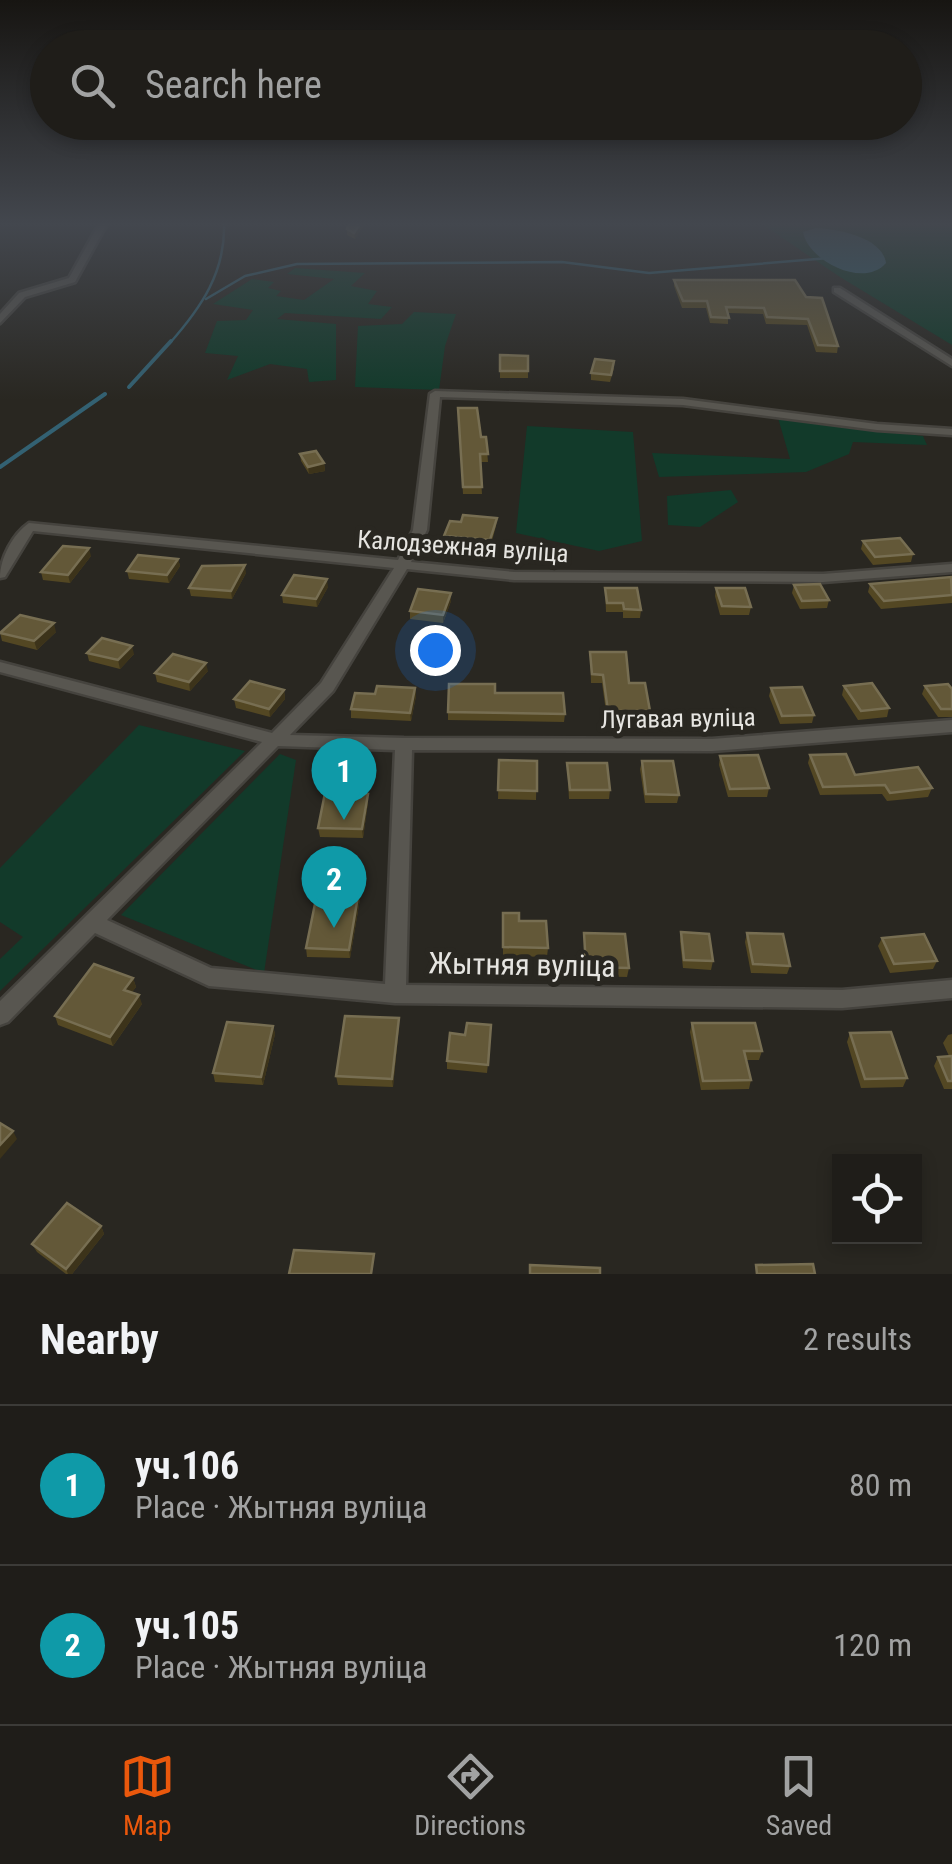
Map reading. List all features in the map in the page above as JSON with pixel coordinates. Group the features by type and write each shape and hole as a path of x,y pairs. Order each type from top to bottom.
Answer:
{"street":[{"path":"0,320 22,295 67,281"},
{"path":"837,290 952,363"},
{"path":"0,1015 327,687 402,567 420,530 435,394 683,402 878,427 952,432"},
{"name":"Калодзежная вуліца","path":"0,574 30,527 514,576 822,578 952,568"},
{"path":"0,667 278,740 404,744"},
{"name":"Лугавая вуліца","path":"404,744 712,745 952,726"},
{"name":"Жытняя вуліца","path":"404,744 395,994 842,999 952,989"},
{"path":"93,923 210,977 395,994"}],"green space":[{"path":"248,281 274,282 268,288 281,291 276,296 304,300 330,281 356,281 351,286 377,291 368,304 392,307 381,319 285,313 277,319 336,324 336,380 309,382 307,369 270,364 227,380 238,356 205,353 217,321 246,320 253,310 213,304"},
{"path":"847,281 952,281 952,345"},
{"path":"414,312 456,314 445,346 439,390 355,387 358,326 402,324"},
{"path":"778,418 923,436 927,445 853,442 849,454 806,472 659,477 652,453 790,459"},
{"path":"527,426 633,432 642,541 599,551 516,533"},
{"path":"731,490 738,502 700,527 668,525 667,496"},
{"path":"139,725 245,751 0,991 0,959 23,937 0,922 0,868"},
{"path":"280,754 296,760 264,973 121,915"}],"building":[{"path":"675,281 796,281 806,297 822,298 838,346 818,345 808,319 767,317 764,308 726,307 729,318 711,317 707,301 683,301"},
{"path":"500,355 528,356 528,371 500,371"},
{"path":"595,359 614,361 611,375 591,373"},
{"path":"458,408 477,408 481,437 486,437 488,454 480,454 482,487 463,487"},
{"path":"316,451 324,463 308,467 300,454"},
{"path":"463,515 497,518 490,540 444,536 450,521 461,522"},
{"path":"900,538 913,554 875,557 863,541"},
{"path":"63,546 89,548 68,575 41,572"},
{"path":"138,555 178,559 167,575 127,571"},
{"path":"245,565 231,591 189,588 202,566"},
{"path":"294,575 327,579 316,599 282,595"},
{"path":"951,577 952,595 884,601 870,584"},
{"path":"820,584 829,600 802,601 794,585"},
{"path":"605,588 637,588 641,610 624,609 623,603 607,603"},
{"path":"716,588 745,588 751,607 722,606"},
{"path":"418,589 451,593 443,615 410,611"},
{"path":"20,615 54,623 34,641 0,633"},
{"path":"102,638 132,646 118,660 87,653"},
{"path":"590,652 626,652 629,683 645,683 650,711 608,711 603,675 592,674"},
{"path":"173,654 206,663 189,682 155,673"},
{"path":"250,681 284,690 269,709 234,699"},
{"path":"872,683 889,708 861,711 844,686"},
{"path":"449,684 495,684 495,693 563,693 565,714 448,712"},
{"path":"948,684 952,689 952,709 941,709 925,686"},
{"path":"377,686 415,688 410,713 351,709 355,693 375,694"},
{"path":"802,687 814,715 782,716 771,688"},
{"path":"846,754 855,775 918,767 932,788 890,793 885,785 823,787 810,755"},
{"path":"758,755 769,788 730,789 720,756"},
{"path":"499,760 537,761 537,791 498,790"},
{"path":"642,761 673,761 679,795 646,794"},
{"path":"567,763 607,763 610,790 570,790"},
{"path":"325,793 368,794 362,829 318,828"},
{"path":"318,889 359,890 349,950 306,948"},
{"path":"503,913 519,913 519,921 546,921 548,948 503,947"},
{"path":"681,932 709,934 713,961 684,960"},
{"path":"584,933 625,934 629,968 586,967"},
{"path":"747,933 783,934 790,966 753,964"},
{"path":"924,934 937,961 894,964 882,938"},
{"path":"94,964 133,978 124,990 139,995 110,1037 55,1016"},
{"path":"345,1016 399,1018 392,1079 336,1076"},
{"path":"227,1022 273,1026 261,1077 213,1073"},
{"path":"467,1023 491,1025 488,1065 447,1061 450,1033 465,1035"},
{"path":"692,1023 755,1023 762,1051 744,1051 751,1080 703,1081"},
{"path":"891,1032 907,1078 865,1079 850,1033"},
{"path":"952,1056 952,1081 948,1081 938,1057"},
{"path":"0,1123 13,1131 0,1145"},
{"path":"67,1203 101,1226 66,1269 32,1244"},
{"path":"294,1250 374,1254 371,1274 289,1274"},
{"path":"813,1264 815,1274 757,1274 756,1265"},
{"path":"530,1265 600,1268 600,1274 530,1274"}],"waterway":[{"path":"169,344 212,281"},
{"path":"206,299 236,281"},
{"path":"129,387 171,341"},
{"path":"0,467 105,394"}],"place":[{"name":"уч.106","path":"344,820"},
{"name":"уч.105","path":"334,928"}]}
